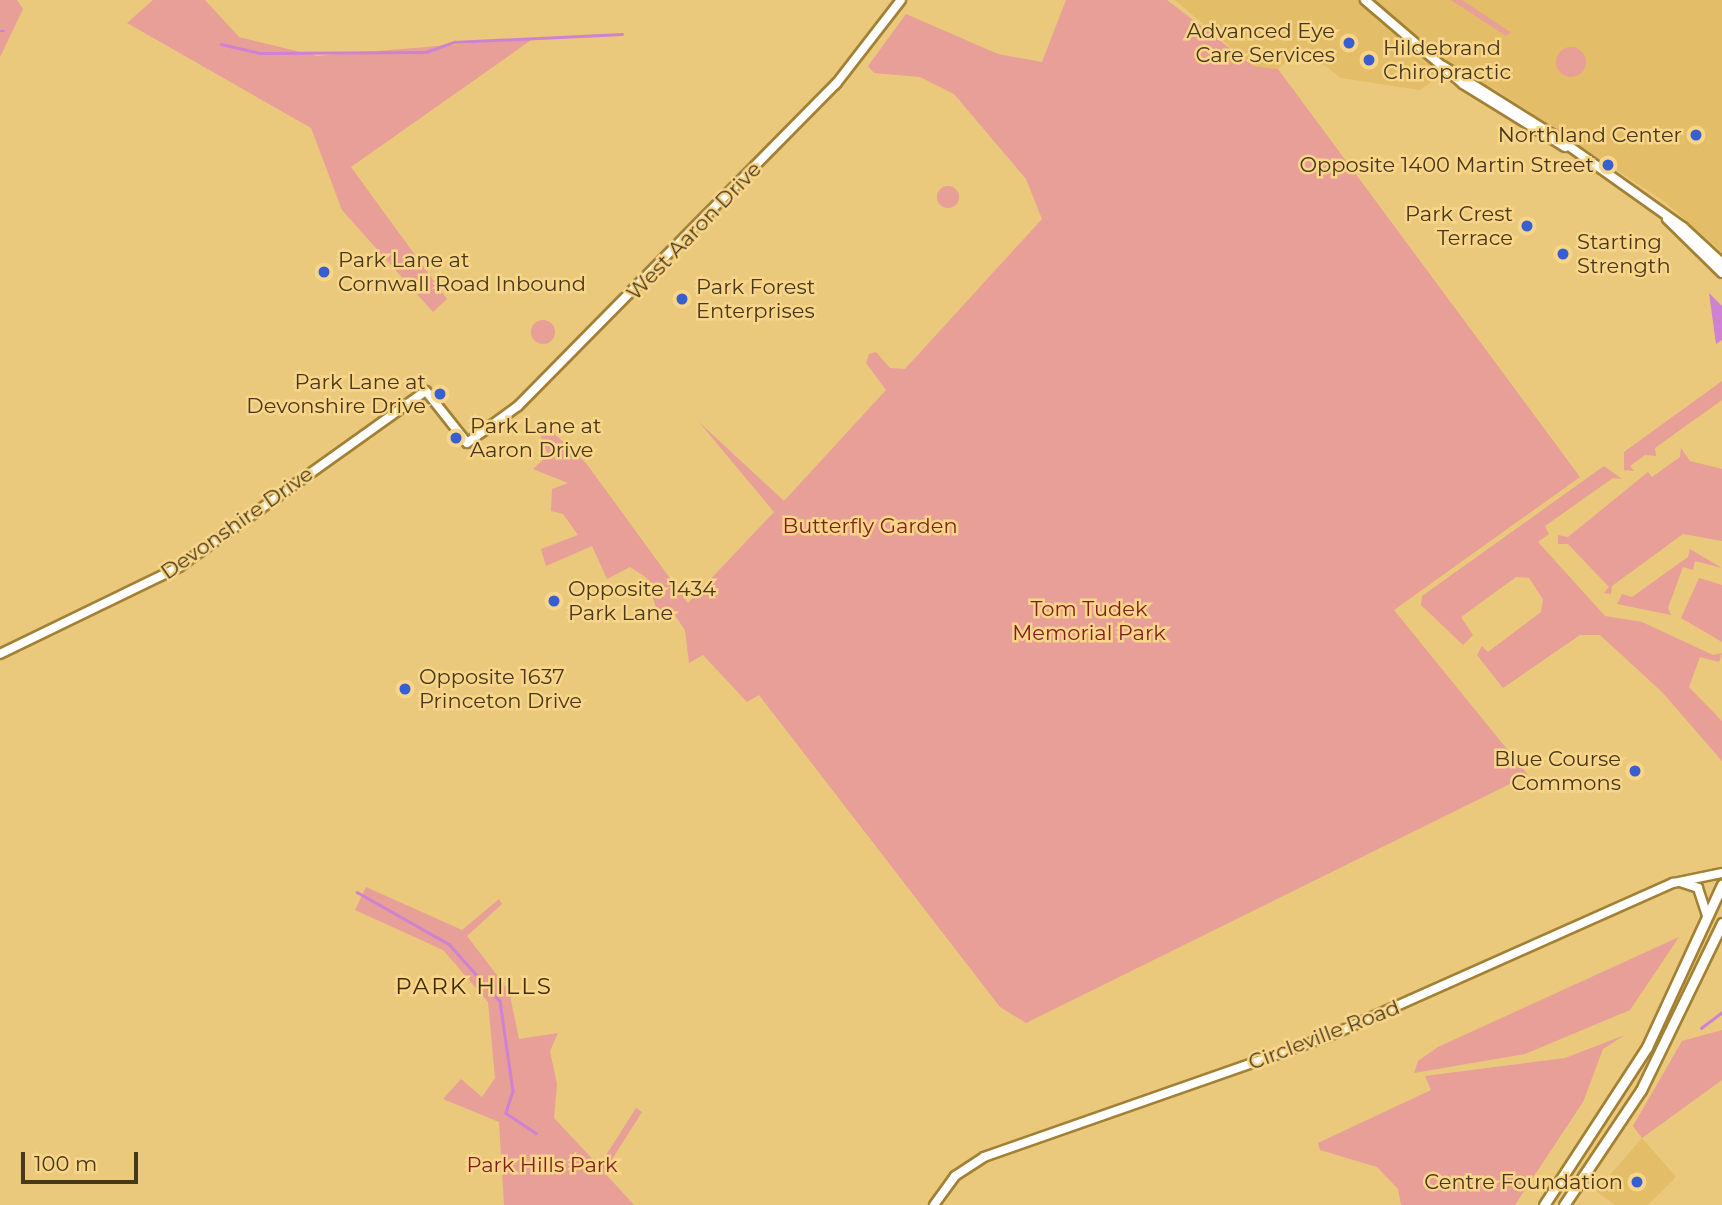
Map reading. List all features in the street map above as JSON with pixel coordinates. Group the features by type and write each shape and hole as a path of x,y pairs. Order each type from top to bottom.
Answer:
{"main road":[{"path":"1544,1205 1633,1072 1722,885"},
{"path":"1564,1205 1641,1090 1722,923"}],"street":[{"name":"West Aaron Drive","path":"426,391 467,443 561,369 677,252 852,67 901,0"},
{"path":"1365,0 1443,66 1570,149 1665,217 1722,263"},
{"path":"1665,217 1722,273"},
{"name":"Devonshire Drive","path":"0,654 179,567 426,391"},
{"name":"Circleville Road","path":"934,1205 955,1177 984,1157 1327,1037 1673,883 1722,873"},
{"path":"1673,883 1698,888 1707,917"}],"shaded area":[{"path":"1175,0 1722,0 1722,252 1665,202 1492,87 1482,98 1443,74 1420,90 1341,78 1302,48 1278,69 1253,66"},
{"path":"1709,293 1722,306 1722,340 1716,344"},
{"path":"1642,1138 1676,1177 1648,1205 1615,1205 1596,1191"}],"green space":[{"path":"0,0 17,0 23,9 0,57"},
{"path":"153,0 205,0 239,37 317,56 534,38 351,167 447,299 433,312 342,210 311,128 127,23"},
{"name":"Tom Tudek Memorial Park","path":"1066,0 1167,0 1253,66 1278,69 1580,477 1394,610 1528,775 1026,1023 1000,1007 759,695 747,702 703,655 689,663 685,630 676,617 656,608 647,578 630,567 607,579 592,546 546,566 541,549 578,535 563,514 551,511 552,489 568,483 533,469 548,455 539,432 545,425 586,463 688,603 774,512 699,422 784,501 886,390 866,363 869,354 876,352 890,368 905,369 1042,219 1026,179 954,94 920,77 874,73 868,66 906,14 998,54 1042,62"},
{"path":"1451,0 1462,0 1510,32 1515,28 1506,36"},
{"path":"1571,47 1577,48 1585,56 1585,68 1577,76 1571,77 1565,76 1557,68 1556,62 1557,56 1565,48"},
{"path":"948,186 956,189 959,197 956,205 948,208 940,205 937,197 940,189"},
{"path":"543,320 551,324 555,332 551,340 543,344 535,340 531,332 535,324"},
{"path":"1722,381 1722,400 1655,448 1656,456 1645,455 1630,466 1634,471 1624,470 1624,452"},
{"path":"1681,448 1690,461 1722,469 1722,541 1683,534 1612,586 1611,594 1604,593 1609,587 1568,544 1558,544 1558,535 1568,537 1648,472 1652,477 1680,457"},
{"path":"1604,466 1622,479 1613,478 1545,526 1549,534 1538,542 1605,616 1642,622 1713,655 1722,653 1719,662 1700,657 1689,687 1722,721 1722,761 1662,692 1600,635 1580,635 1503,688 1477,655 1482,646 1488,652 1541,612 1543,599 1529,578 1516,577 1461,617 1473,635 1463,645 1421,605 1422,596"},
{"path":"1690,549 1722,568 1695,561 1693,570 1683,567 1668,608 1671,615 1617,604 1622,594 1632,597 1688,557"},
{"path":"1699,578 1722,585 1722,642 1681,618"},
{"name":"Park Hills Park","path":"366,887 462,930 499,899 502,904 467,936 509,991 519,1039 558,1033 550,1051 557,1084 554,1118 599,1166 636,1108 642,1112 604,1172 634,1205 504,1205 499,1122 443,1099 461,1079 482,1097 495,1078 488,1002 443,950 355,910"},
{"path":"1679,937 1630,1010 1525,1054 1414,1073 1418,1061 1438,1047"},
{"path":"1722,1030 1722,1080 1642,1138 1633,1126 1682,1041"},
{"path":"1625,1035 1603,1049 1583,1102 1515,1205 1401,1205 1398,1189 1377,1167 1320,1150 1318,1143 1431,1090 1425,1076 1565,1058"}],"waterway":[{"path":"221,44 259,53 426,52 454,42 622,34"},
{"path":"357,892 449,944 500,1001 513,1091 506,1113 536,1133"},
{"path":"1701,1028 1722,1012"}],"place":[{"name":"Advanced Eye Care Services","path":"1349,43"},
{"name":"Hildebrand Chiropractic","path":"1369,60"},
{"name":"Northland Center","path":"1696,135"},
{"name":"Opposite 1400 Martin Street","path":"1608,165"},
{"name":"Park Crest Terrace","path":"1527,226"},
{"name":"Starting Strength","path":"1563,254"},
{"name":"Park Lane at Cornwall Road Inbound","path":"324,272"},
{"name":"Park Forest Enterprises","path":"682,299"},
{"name":"Park Lane at Devonshire Drive","path":"440,394"},
{"name":"Park Lane at Aaron Drive","path":"456,438"},
{"name":"Opposite 1434 Park Lane","path":"554,601"},
{"name":"Opposite 1637 Princeton Drive","path":"405,689"},
{"name":"Blue Course Commons","path":"1635,771"},
{"name":"Centre Foundation","path":"1637,1182"}],"district":[{"name":"PARK HILLS","path":"474,986"}],"park label":[{"name":"Butterfly Garden","path":"870,526"}]}
